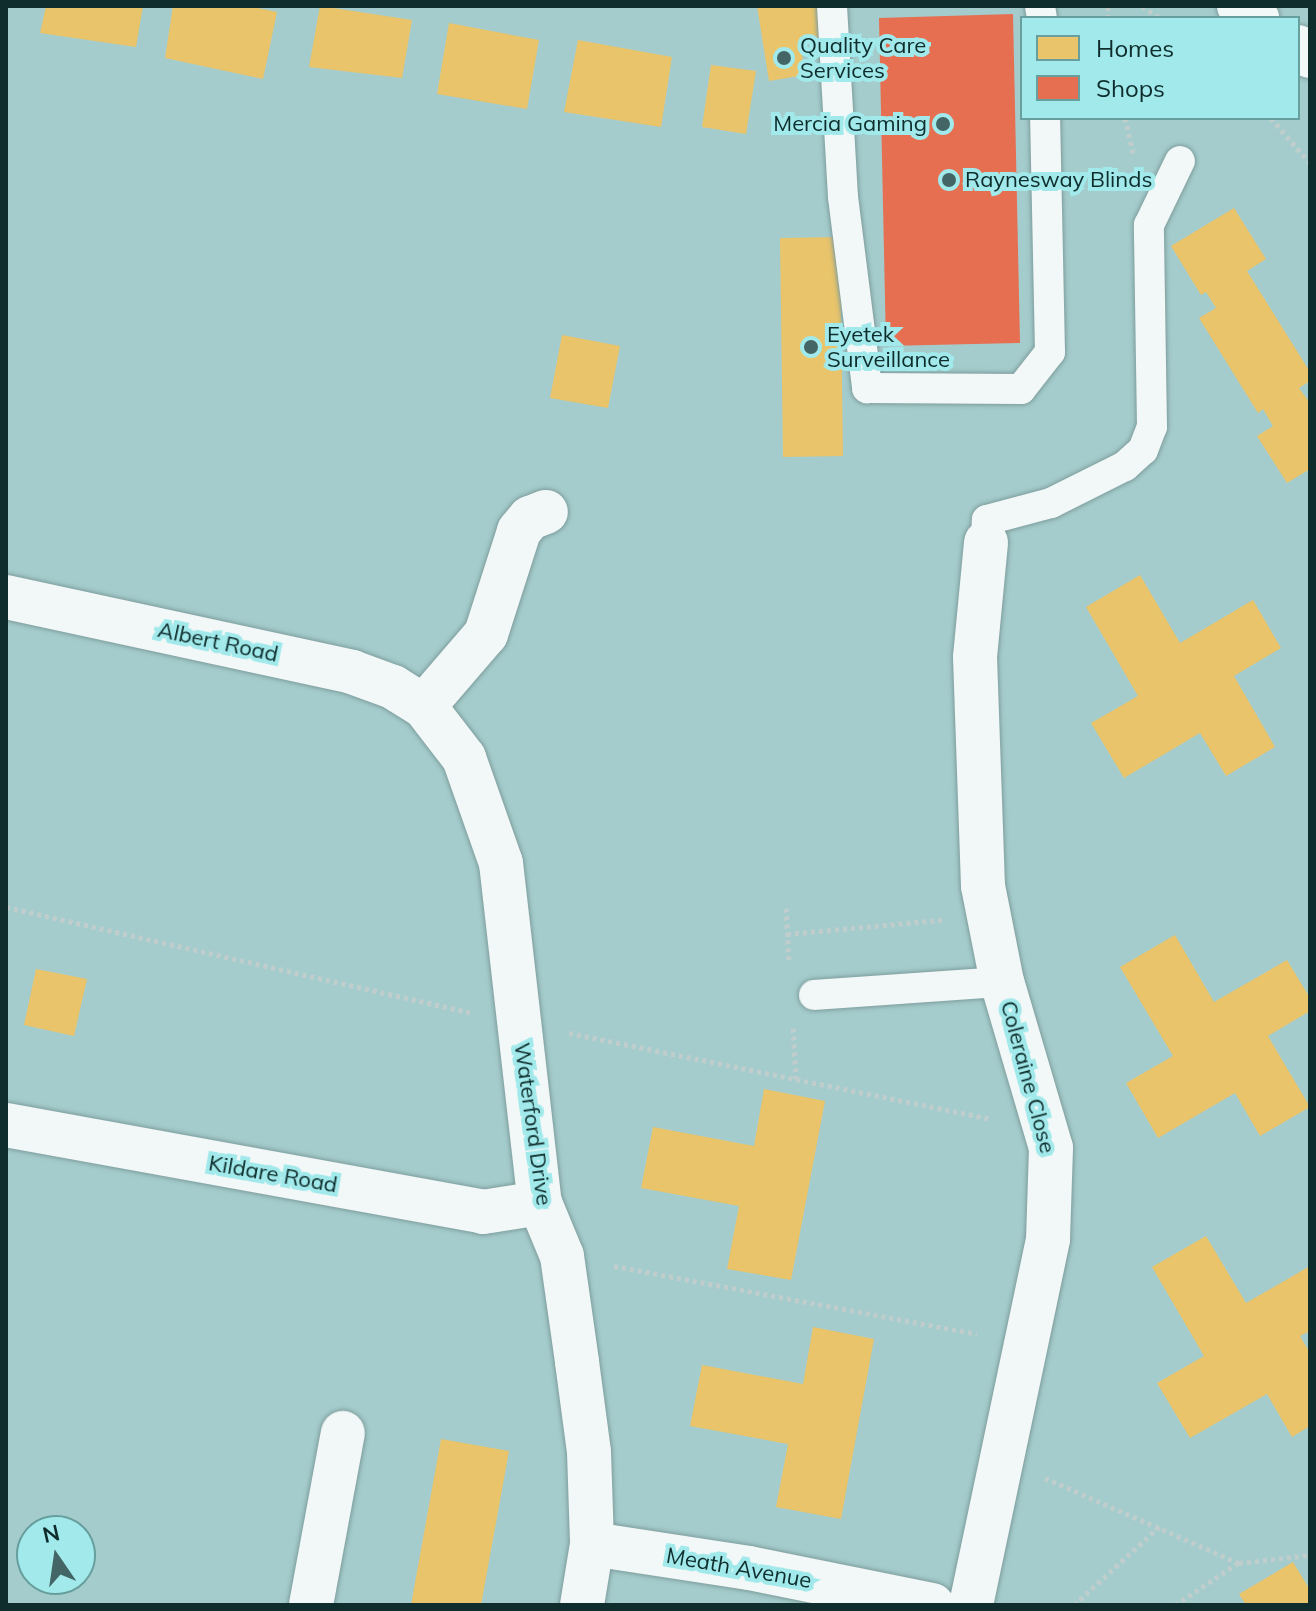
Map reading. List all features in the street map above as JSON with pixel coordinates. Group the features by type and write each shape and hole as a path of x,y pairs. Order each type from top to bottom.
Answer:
{"street":[{"path":"424,706 486,634 519,531 530,518 546,512"},
{"name":"Coleraine Close","path":"971,1605 1048,1239 1051,1148 1002,982 983,886 975,657 986,543"},
{"name":"Albert Road","path":"6,597 352,672 393,687 424,706"},
{"name":"Waterford Drive","path":"424,706 464,758 488,815 501,863 540,1203 562,1256 589,1452 592,1544 582,1605"},
{"name":"Kildare Road","path":"6,1125 483,1212 540,1203"},
{"path":"311,1605 343,1433"},
{"name":"Meath Avenue","path":"592,1544 749,1568 932,1605"}],"lane":[{"path":"832,6 843,197 867,388 1021,389 1050,352 1045,120"},
{"path":"986,543 987,520 1051,503 1125,466 1143,450 1152,427 1149,225 1180,161"},
{"path":"814,995 1002,982"}],"path":[{"path":"1273,120 1310,163"},
{"path":"6,907 520,1023"},
{"path":"787,934 989,916"},
{"path":"605,1039 1047,1130"},
{"path":"562,1256 1025,1343"},
{"path":"999,1465 1065,1484 1239,1563"},
{"path":"1074,1605 1160,1526"},
{"path":"1175,1605 1239,1563 1310,1555"}],"building: Homes":[{"path":"46,6 143,6 136,47 40,33"},
{"path":"173,6 248,6 277,12 263,79 165,58"},
{"path":"320,6 412,20 402,78 309,67"},
{"name":"Quality Care Services","path":"757,6 817,6 822,38 800,41 805,75 769,81"},
{"path":"449,23 539,40 527,109 437,94"},
{"path":"578,40 672,57 661,127 564,112"},
{"path":"711,65 756,71 746,134 702,127"},
{"path":"1234,208 1266,259 1247,271 1310,372 1310,381 1299,388 1310,403 1310,469 1287,483 1257,436 1273,426 1263,409 1258,413 1199,318 1216,308 1206,292 1201,295 1171,246"},
{"name":"Eyetek Surveillance","path":"840,237 843,456 783,457 780,238"},
{"path":"562,335 620,346 608,408 550,398"},
{"path":"1140,575 1180,643 1253,600 1281,648 1234,676 1275,747 1226,776 1200,733 1124,778 1091,723 1138,696 1086,607"},
{"path":"1175,935 1214,1002 1287,960 1310,998 1310,1011 1268,1036 1310,1107 1260,1136 1235,1093 1158,1138 1126,1083 1173,1056 1120,967"},
{"path":"36,969 87,979 74,1036 24,1025"},
{"path":"764,1089 825,1101 791,1280 727,1269 739,1206 641,1188 653,1127 754,1146"},
{"path":"1206,1236 1246,1303 1310,1266 1310,1331 1300,1336 1310,1353 1310,1426 1292,1437 1267,1394 1190,1438 1157,1383 1204,1356 1152,1267"},
{"path":"813,1327 874,1339 841,1519 776,1507 788,1444 690,1426 702,1365 803,1384"},
{"path":"441,1439 509,1451 481,1605 411,1605"},
{"path":"1293,1562 1310,1590 1310,1605 1246,1605 1239,1594"}],"building: Shops":[{"name":"Raynesway Blinds","path":"1013,14 1020,343 886,346 879,18"}],"place":[{"name":"Quality Care Services","path":"784,58"},
{"name":"Mercia Gaming","path":"943,124"},
{"name":"Raynesway Blinds","path":"949,180"},
{"name":"Eyetek Surveillance","path":"811,347"}]}
